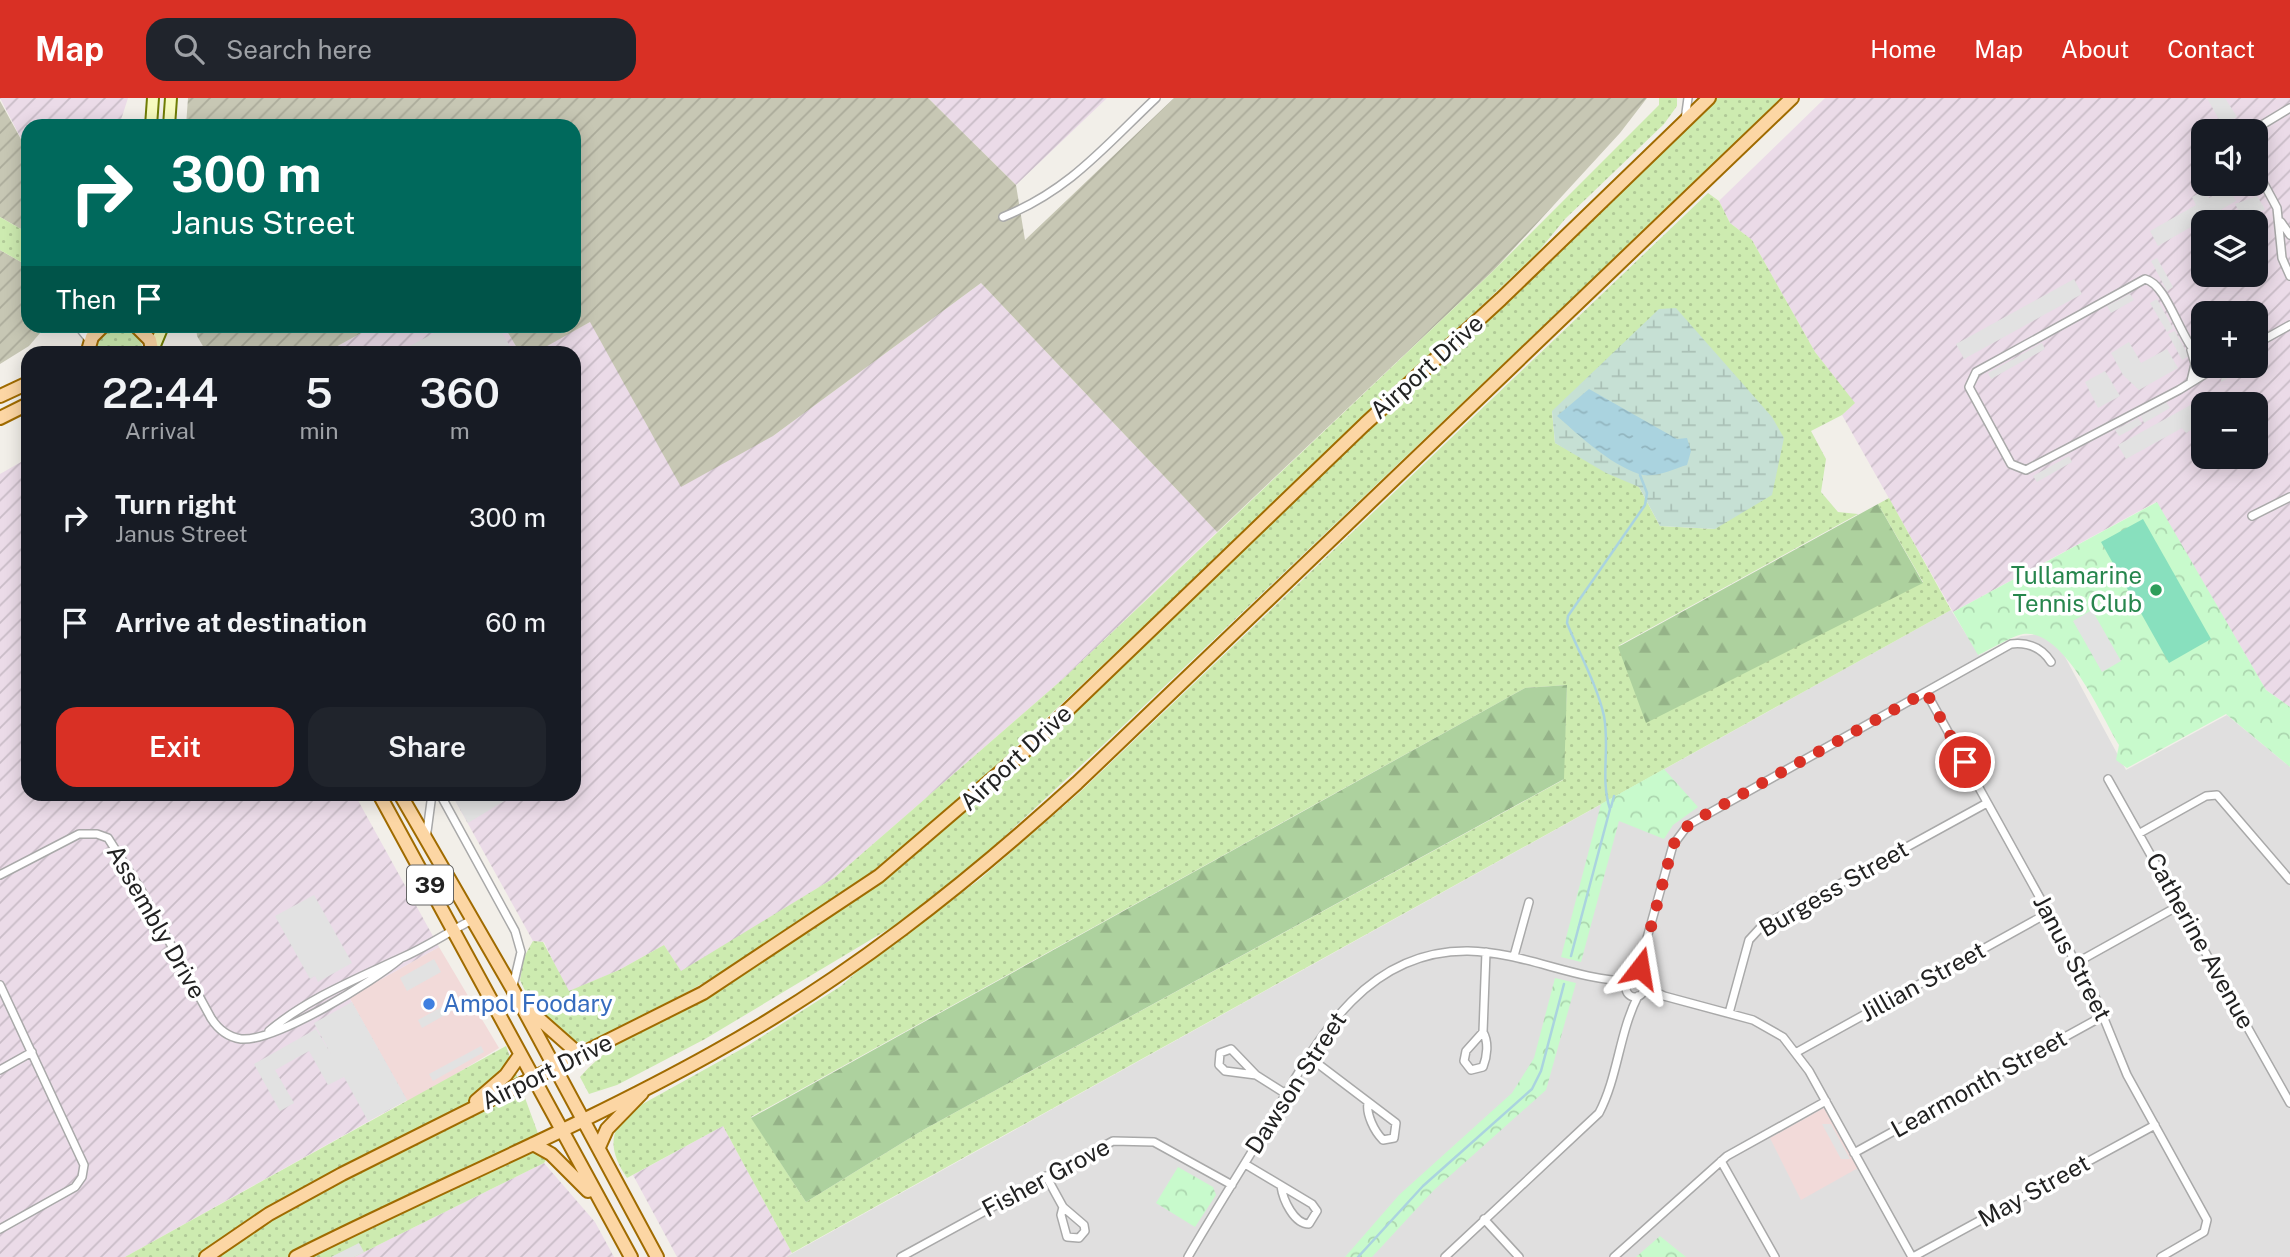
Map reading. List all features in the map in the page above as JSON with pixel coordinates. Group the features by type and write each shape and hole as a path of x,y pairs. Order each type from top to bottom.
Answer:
{"main road":[{"name":"Airport Drive","path":"206,1257 269,1214 703,993 869,883 927,838 1081,698 1709,98"},
{"path":"296,1257 584,1119 743,1036 841,974 961,885 1024,832 1792,98"},
{"path":"0,396 21,386"},
{"path":"0,418 21,408"},
{"name":"39","path":"383,801 631,1257"},
{"name":"39","path":"404,801 519,1000 657,1257"},
{"path":"519,1000 580,1055"},
{"path":"460,1115 506,1075 520,1055"},
{"path":"599,1147 607,1129 651,1085"},
{"path":"533,1144 551,1154 602,1205"}],"street":[{"path":"152,119 153,98"},
{"path":"170,119 171,98"},
{"path":"1003,217 1034,204 1065,184 1156,98"},
{"path":"1685,121 1688,98"},
{"path":"2268,121 2290,108"},
{"path":"2268,190 2290,235"},
{"path":"2281,221 2282,257 2290,275"},
{"path":"2192,381 2195,364 2190,346 2158,289 2145,279 1976,372 1969,387 2011,464 2026,470 2192,381 2197,378"},
{"path":"2268,337 2290,325"},
{"path":"2252,516 2290,497"},
{"path":"1445,1257 1599,1113 1607,1095 1629,1014 1639,995 1636,982 1640,963 1670,853 1683,830 2011,644 2032,646 2043,652 2051,662"},
{"name":"Janus Street","path":"1926,692 2076,963 2103,1016 2127,1075 2207,1220 2208,1228 2161,1257"},
{"name":"Catherine Avenue","path":"2108,779 2290,1103"},
{"path":"2140,833 2206,796 2217,795 2290,880"},
{"path":"426,841 431,801"},
{"path":"444,801 519,941 521,952 512,988"},
{"name":"Burgess Street","path":"1729,1013 1749,940 1761,927 1987,803"},
{"name":"Assembly Drive","path":"0,875 79,834 90,833 108,838 141,890 215,1024 229,1035 242,1039 288,1026 382,974 401,958 472,920"},
{"path":"1514,956 1529,902"},
{"path":"2076,963 2180,905"},
{"name":"Jillian Street","path":"1797,1052 2048,913"},
{"name":"Dawson Street","path":"1188,1257 1286,1094 1343,1007 1377,980 1427,957 1465,951 1514,956 1608,981 1636,982 1664,996 1729,1013 1773,1030 1797,1052 1913,1257"},
{"path":"1483,1032 1466,1051 1464,1061 1471,1070 1483,1068 1486,1060 1486,1038 1483,1032 1486,952"},
{"name":"Dawson Street","path":"1608,981 1627,993 1664,996"},
{"path":"1629,1014 1627,993 1636,982"},
{"path":"0,985 80,1150 84,1171 75,1187 0,1229"},
{"name":"Learmonth Street","path":"1854,1153 2103,1016"},
{"path":"1256,1075 1225,1071 1219,1065 1220,1053 1231,1049 1238,1053 1256,1075 1286,1094"},
{"path":"0,1070 32,1052"},
{"path":"1309,1057 1396,1123 1394,1138 1383,1140 1378,1135 1367,1111 1368,1103"},
{"path":"1614,1257 1721,1161 1826,1101"},
{"name":"May Street","path":"1913,1257 2155,1125"},
{"name":"Fisher Grove","path":"907,1256 1106,1144 1143,1139 1168,1147 1231,1185"},
{"path":"1721,1161 1774,1257"},
{"path":"1245,1164 1312,1203 1317,1211 1310,1224 1302,1224 1296,1219 1281,1186"},
{"path":"1046,1177 1063,1207 1084,1225 1085,1231 1079,1238 1067,1237 1064,1232 1063,1207"},
{"path":"1485,1219 1519,1257"}],"shaded area":[{"path":"0,98 128,98 121,119 21,119 21,138"},
{"path":"188,98 928,98 1016,185 1025,240 1174,98 1647,98 1620,133 1494,270 1217,532 981,283 773,436 681,487 590,322 581,327 581,119 186,119"},
{"path":"928,98 1107,98 1016,185"},
{"path":"1825,98 2290,98 2290,707 2266,690 2156,502 1953,612 1842,415 1854,403 1815,352 1752,240 1730,223 1719,201"},
{"path":"2207,98 2225,98 2237,117 2219,119"},
{"path":"0,101 21,139 21,229 0,217"},
{"path":"2233,196 2236,201 2220,210 2191,210 2191,227 2158,246 2150,231 2196,205 2192,197"},
{"path":"2257,196 2265,209 2238,210 2235,204"},
{"path":"0,250 21,262 21,333 40,333 29,346 21,346 21,351 0,364"},
{"path":"2157,258 2173,287 2167,291 2151,261"},
{"path":"2074,279 2082,294 1964,359 1956,344"},
{"path":"981,283 1217,532 1064,678 834,878 681,972 664,945 619,970 568,992 544,942 533,941 455,801 581,801 581,346 546,346 570,333 581,333 581,327 590,322 773,436"},
{"path":"2130,294 2134,300 2111,313 2107,306"},
{"path":"2157,299 2173,328 2167,332 2150,303"},
{"path":"2175,331 2189,356 2182,360 2168,334"},
{"path":"197,333 361,333 338,346 203,346"},
{"path":"361,333 508,333 516,346 338,346"},
{"path":"435,333 502,333 510,346 409,346"},
{"path":"508,333 570,333 547,346 516,346"},
{"path":"2129,342 2141,363 2167,349 2178,368 2139,390 2123,375 2111,353"},
{"path":"2042,343 2045,349 1991,379 1988,373"},
{"path":"2105,371 2120,396 2098,408 2085,382"},
{"path":"2166,402 2170,408 2144,423 2141,416"},
{"path":"2191,405 2191,430 2186,433 2182,428 2126,459 2118,445"},
{"path":"2138,418 2142,424 2119,436 2115,430"},
{"path":"2069,456 2072,462 2037,482 2033,476"},
{"path":"21,462 21,801 358,801 439,947 349,997 407,1100 125,1257 0,1257 0,474"},
{"path":"1951,610 1979,655 2021,636 2040,634 2051,640 2064,655 2126,770 2227,715 2290,767 2290,1257 786,1257"},
{"path":"2092,610 2121,661 2102,672 2073,621"},
{"path":"455,801 504,801 468,823"},
{"path":"314,895 352,963 318,982 315,976 310,979 275,916"},
{"path":"439,947 499,1048 408,1103 349,997"},
{"path":"434,959 441,972 407,991 400,978"},
{"path":"454,1000 459,1007 422,1028 418,1020"},
{"path":"352,1002 407,1100 368,1121 344,1077 328,1085 309,1051 275,1070 294,1103 280,1111 254,1064 316,1029 331,1054 314,1023"},
{"path":"481,1046 484,1052 433,1081 429,1074"},
{"path":"1824,1108 1858,1168 1801,1200 1770,1138"},
{"path":"1822,1124 1831,1124 1850,1159 1841,1159"},
{"path":"723,1126 792,1253 786,1257 677,1257 633,1175"},
{"path":"544,1163 595,1222 614,1257 354,1257"},
{"path":"359,1243 364,1252 354,1257 331,1257"}],"green space":[{"path":"1659,98 1677,98 1677,106 1664,124 1565,219 1538,252 957,803 853,886 788,932 718,975 598,1040 570,1040 554,1029 540,1014 520,980 524,957 533,941 543,942 569,991 619,970 664,945 681,971 834,878 1064,678 1491,273 1659,105"},
{"path":"1716,98 1782,98 1102,746 967,871 907,918 705,1039 617,1085 589,1094 580,1077 617,1044 733,979 810,930 966,811"},
{"path":"1708,193 1719,201 1730,223 1752,240 1815,352 1855,403 1842,415 1811,431 1826,459 1821,492 1838,512 1858,514 1618,646 1923,582 1878,504 1889,498 1951,610 792,1253 723,1126 627,1178 614,1151 614,1135 630,1111 747,1046 841,986 869,961 979,880 1079,793","holes":["1552,411 1715,529 1660,526 1639,487 1555,443","1567,685 1563,780 923,1130 806,1202 751,1117 1525,688"]},
{"path":"0,217 21,229 21,262 0,250"},
{"path":"1676,308 1772,417 1784,438 1772,495 1715,529 1660,526 1639,487 1606,473 1555,443 1552,411 1659,309"},
{"path":"106,333 131,333 142,346 97,346 101,336"},
{"path":"2157,502 2266,690 2290,707 2290,767 2226,714 2127,768 2116,760 2119,745 2092,695 2067,659 2053,645 2038,636 2023,634 1978,655 1953,612"},
{"path":"1878,504 1923,583 1646,723 1618,647"},
{"name":"Tullamarine Tennis Club","path":"2143,519 2211,639 2169,663 2101,542"},
{"path":"1567,685 1564,779 923,1130 806,1202 751,1118 1525,688"},
{"path":"1664,769 1698,807 1673,825 1664,839 1619,821 1581,962 1561,957 1601,804"},
{"path":"1555,978 1576,983 1546,1090 1434,1190 1372,1257 1345,1257 1399,1195 1512,1093 1534,1058"},
{"path":"506,1046 547,1158 544,1163 354,1257 125,1257"},
{"path":"1178,1167 1213,1187 1216,1195 1195,1227 1156,1203"},
{"path":"1660,1236 1686,1257 1636,1257"}],"water":[{"path":"1589,389 1677,439 1687,438 1691,451 1687,465 1657,474 1639,474 1595,449 1557,416"}],"waterway":[{"path":"1571,956 1610,809 1606,786 1604,716 1567,623 1568,616 1645,505 1647,493 1640,475"},
{"path":"1611,807 1614,796"},
{"path":"1358,1257 1423,1186 1532,1089 1541,1071 1564,984"}],"place":[{"name":"Tullamarine Tennis Club","path":"2156,590"},
{"name":"Ampol Foodary","path":"429,1004"}],"route":[{"path":"1640,968 1673,845 1683,830 1694,821 1926,692 1965,762"}]}
